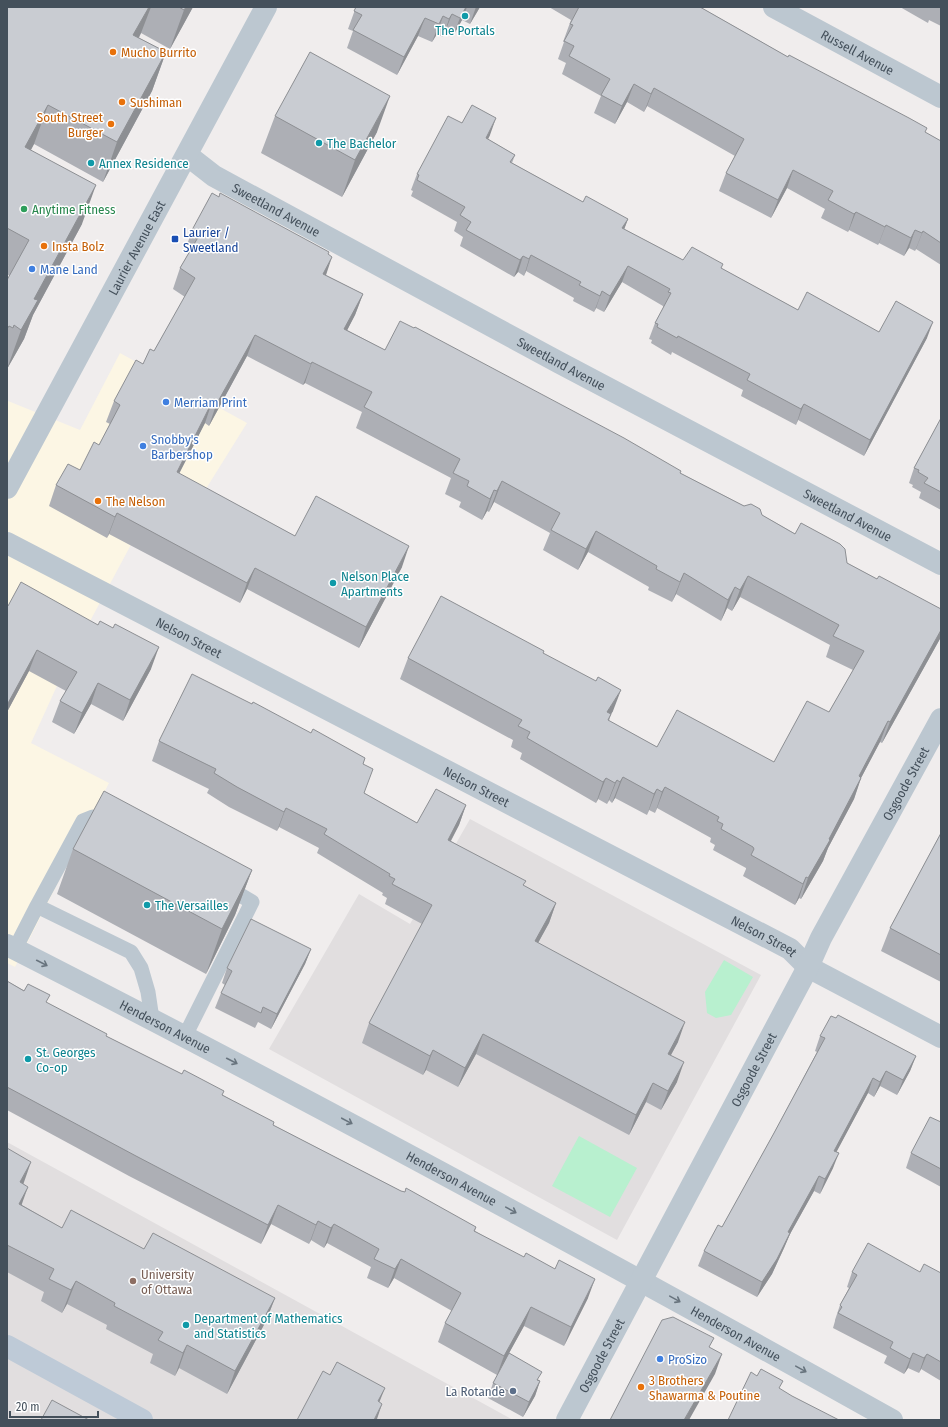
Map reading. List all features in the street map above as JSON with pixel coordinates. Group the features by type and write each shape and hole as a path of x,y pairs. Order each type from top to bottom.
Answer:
{"main road":[{"path":"7,1346 142,1420"}],"street":[{"name":"Laurier Avenue East","path":"7,488 266,7"},
{"name":"Russell Avenue","path":"774,7 941,97"},
{"name":"Sweetland Avenue","path":"187,155 214,176 560,363 941,564"},
{"name":"Nelson Street","path":"7,543 790,949 808,967 941,1037"},
{"name":"Osgoode Street","path":"567,1420 808,967 821,938 941,719"},
{"name":"Henderson Avenue","path":"11,947 347,1121 641,1280 892,1420"}],"lane":[{"path":"11,947 37,906 83,821 92,817 118,824 124,828"},
{"path":"185,1036 252,902 212,879"},
{"path":"37,906 131,952 141,968 148,992 152,1019"}],"shaded area":[{"path":"120,353 247,423 199,500 164,483 66,666 31,743 109,783 15,967 7,963 7,403 8,401 80,430"},
{"path":"470,819 761,975 617,1240 269,1049 359,894 410,924"},
{"name":"University of Ottawa","path":"7,1142 513,1420 7,1420"}],"green space":[{"path":"724,960 753,977 731,1015 716,1018 707,1013 705,992"},
{"path":"579,1136 637,1168 610,1217 552,1186"}],"building":[{"name":"Annex Residence","path":"7,7 149,7 133,35 166,52 117,142 48,105 25,147 96,185 34,299 38,300 21,330 14,325 13,328 9,326 7,329 7,280 29,240 7,228"},
{"path":"179,7 186,7 184,10"},
{"path":"356,7 466,7 460,18 452,14 449,19 443,16 439,24 425,18 404,57 353,30 362,15 354,11"},
{"path":"579,7 700,7 788,57 789,55 927,128 925,132 941,141 941,243 923,231 922,233 915,230 911,238 856,212 854,214 828,200 833,191 793,170 778,200 726,173 744,139 654,88 651,94 634,84 622,106 601,95 610,79 569,56 574,46 564,41 573,25 570,24"},
{"path":"310,52 390,96 355,160 275,116"},
{"path":"472,105 496,118 486,138 515,155 510,162 583,202 586,196 628,219 622,228 683,260 692,247 723,264 721,268 798,310 807,292 879,332 896,301 933,322 870,440 804,404 801,409 747,380 750,374 678,336 677,338 657,327 658,324 655,323 671,293 668,292 670,289 628,266 610,296 602,291 600,296 579,285 581,282 531,255 529,259 523,256 520,260 466,230 471,222 460,215 465,207 417,180 419,175 417,174 448,116 462,123"},
{"path":"212,193 219,197 220,193 329,252 328,254 332,257 323,274 363,294 344,329 385,350 400,321 414,328 415,327 624,438 681,471 680,473 744,506 751,504 760,509 762,515 795,534 801,523 840,544 845,549 847,563 877,579 879,576 941,609 941,630 890,722 888,721 859,776 861,778 829,839 830,840 803,884 751,855 754,849 753,847 721,829 723,824 717,821 719,817 665,787 662,792 657,789 654,794 623,777 620,782 617,780 615,783 606,778 603,782 527,738 530,732 518,726 522,720 408,658 441,596 544,651 543,653 596,681 598,677 621,690 607,712 611,714 608,720 657,747 677,710 774,762 807,701 829,712 864,651 833,636 839,625 748,576 740,590 735,587 728,600 684,573 680,582 656,569 657,566 596,531 586,549 551,530 560,513 502,481 497,491 494,490 490,499 467,486 469,481 453,473 460,459 364,407 372,392 312,362 311,364 255,335 216,405 212,402 177,472 295,536 316,496 409,546 366,627 255,568 247,583 117,513 115,517 56,485 68,464 80,470 94,442 99,445 120,405 114,401 136,360 143,364 150,349 154,351 195,278 180,268 200,234 192,230"},
{"path":"941,418 941,492 924,483 928,478 918,472 919,470 914,468"},
{"path":"21,582 98,625 100,621 113,628 115,624 159,647 130,700 98,683 82,713 60,701 77,672 37,650 7,705 7,606"},
{"path":"192,674 252,704 253,702 311,733 313,729 365,758 363,764 373,769 364,793 417,823 436,789 466,805 448,840 526,881 523,885 556,903 535,941 685,1022 668,1054 684,1062 668,1091 653,1083 636,1115 483,1034 465,1068 433,1050 430,1056 369,1023 432,905 392,884 395,879 389,876 390,874 324,834 327,829 286,808 284,812 214,773 216,769 159,741"},
{"path":"104,791 252,870 222,929 73,849"},
{"path":"941,833 941,955 890,928"},
{"path":"251,919 311,949 277,1014 263,1007 261,1013 221,993 232,971 227,968"},
{"path":"7,981 24,991 28,984 50,995 46,1002 107,1034 106,1036 182,1074 184,1070 224,1091 222,1095 274,1122 273,1125 401,1191 405,1192 406,1188 476,1227 474,1231 524,1257 526,1253 555,1269 559,1260 595,1279 571,1327 531,1307 504,1356 445,1323 461,1293 401,1259 395,1269 374,1259 379,1249 334,1224 331,1228 318,1221 316,1225 278,1205 268,1225 7,1087"},
{"path":"838,1015 916,1056 903,1080 886,1071 880,1082 873,1078 834,1151 839,1153 825,1179 819,1176 788,1232 790,1233 777,1259 762,1282 704,1251 718,1225 722,1227 774,1133 825,1038 820,1036 831,1016 836,1018"},
{"path":"930,1117 941,1122 941,1169 911,1153"},
{"path":"7,1148 31,1162 20,1182 28,1187 19,1204 62,1228 71,1210 144,1249 153,1233 275,1298 235,1371 187,1345 183,1353 158,1340 163,1332 114,1306 115,1303 76,1281 71,1290 49,1279 54,1269 7,1245"},
{"path":"868,1243 920,1272 924,1264 941,1273 941,1362 927,1354 924,1358 913,1353 910,1359 890,1348 893,1342 838,1313 842,1307 840,1305 857,1275 852,1272"},
{"path":"673,1317 714,1338 709,1347 722,1354 684,1420 610,1420 662,1320"},
{"path":"509,1353 542,1372 537,1380 540,1381 529,1402 493,1383"},
{"path":"337,1362 385,1388 378,1401 382,1404 374,1420 297,1420 323,1371 330,1375"},
{"path":"761,1369 783,1381 779,1388 839,1420 728,1420 751,1372 757,1376"},
{"path":"52,1400 89,1420 41,1420"}],"place":[{"name":"The Portals","path":"465,16"},
{"name":"Mucho Burrito","path":"113,52"},
{"name":"Sushiman","path":"122,102"},
{"name":"South Street Burger","path":"111,124"},
{"name":"The Bachelor","path":"319,143"},
{"name":"Annex Residence","path":"91,163"},
{"name":"Anytime Fitness","path":"24,209"},
{"name":"Laurier / Sweetland","path":"175,239"},
{"name":"Insta Bolz","path":"44,246"},
{"name":"Mane Land","path":"32,269"},
{"name":"Merriam Print","path":"166,402"},
{"name":"Snobby's Barbershop","path":"143,446"},
{"name":"The Nelson","path":"98,501"},
{"name":"Nelson Place Apartments","path":"333,583"},
{"name":"The Versailles","path":"147,905"},
{"name":"St. Georges Co-op","path":"28,1059"},
{"name":"University of Ottawa","path":"133,1281"},
{"name":"Department of Mathematics and Statistics","path":"186,1325"},
{"name":"ProSizo","path":"660,1359"},
{"name":"3 Brothers Shawarma & Poutine","path":"641,1387"},
{"name":"La Rotande","path":"513,1391"}]}
